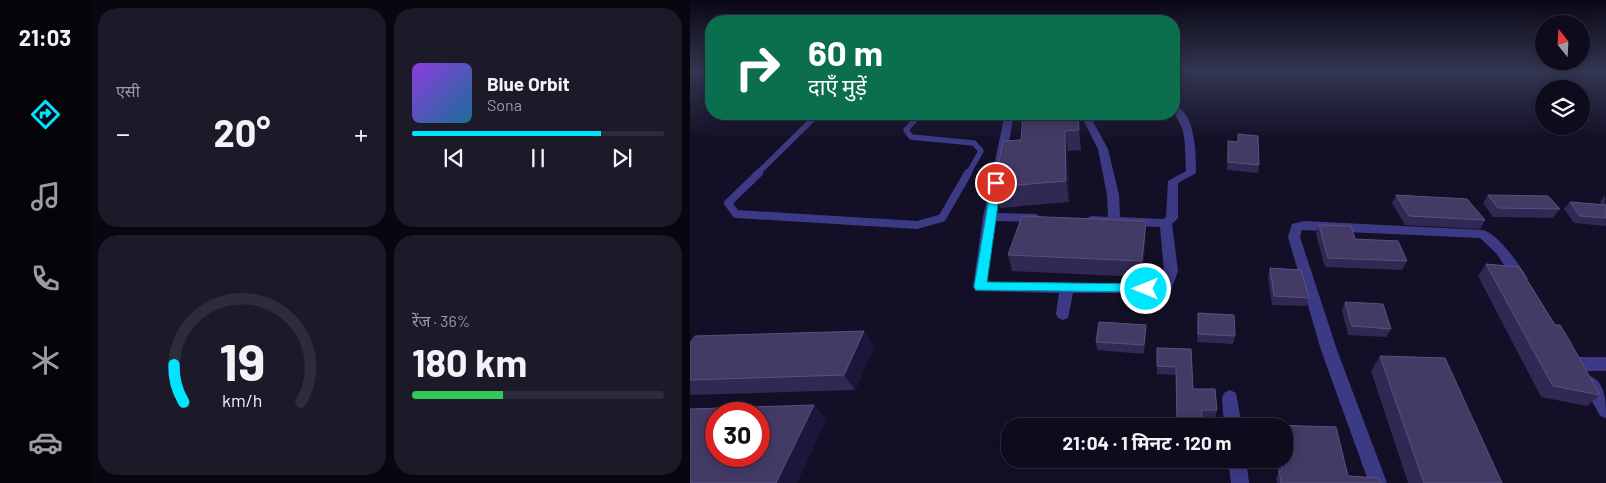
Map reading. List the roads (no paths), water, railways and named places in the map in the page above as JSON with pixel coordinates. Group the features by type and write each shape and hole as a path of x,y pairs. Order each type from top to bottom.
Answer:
{"street":[{"path":"1075,220 1114,219 1166,223 1172,218 1173,181 1191,172 1190,134 1187,124 1180,115"},
{"path":"1008,120 989,217 980,287 1165,289 1171,271 1166,223"},
{"path":"1088,120 1103,149 1113,195 1114,219"},
{"path":"989,217 1046,219"},
{"path":"1378,483 1328,350 1294,237 1296,227 1304,225 1345,226 1483,234 1500,250 1528,290"},
{"path":"1063,314 1067,289"},
{"path":"1606,364 1576,360 1606,410"},
{"path":"1230,398 1232,418"},
{"path":"1238,468 1240,483"}],"lane":[{"path":"812,120 728,203 736,214 917,225 942,218 981,151 974,143 911,137 906,130 915,120"}]}
